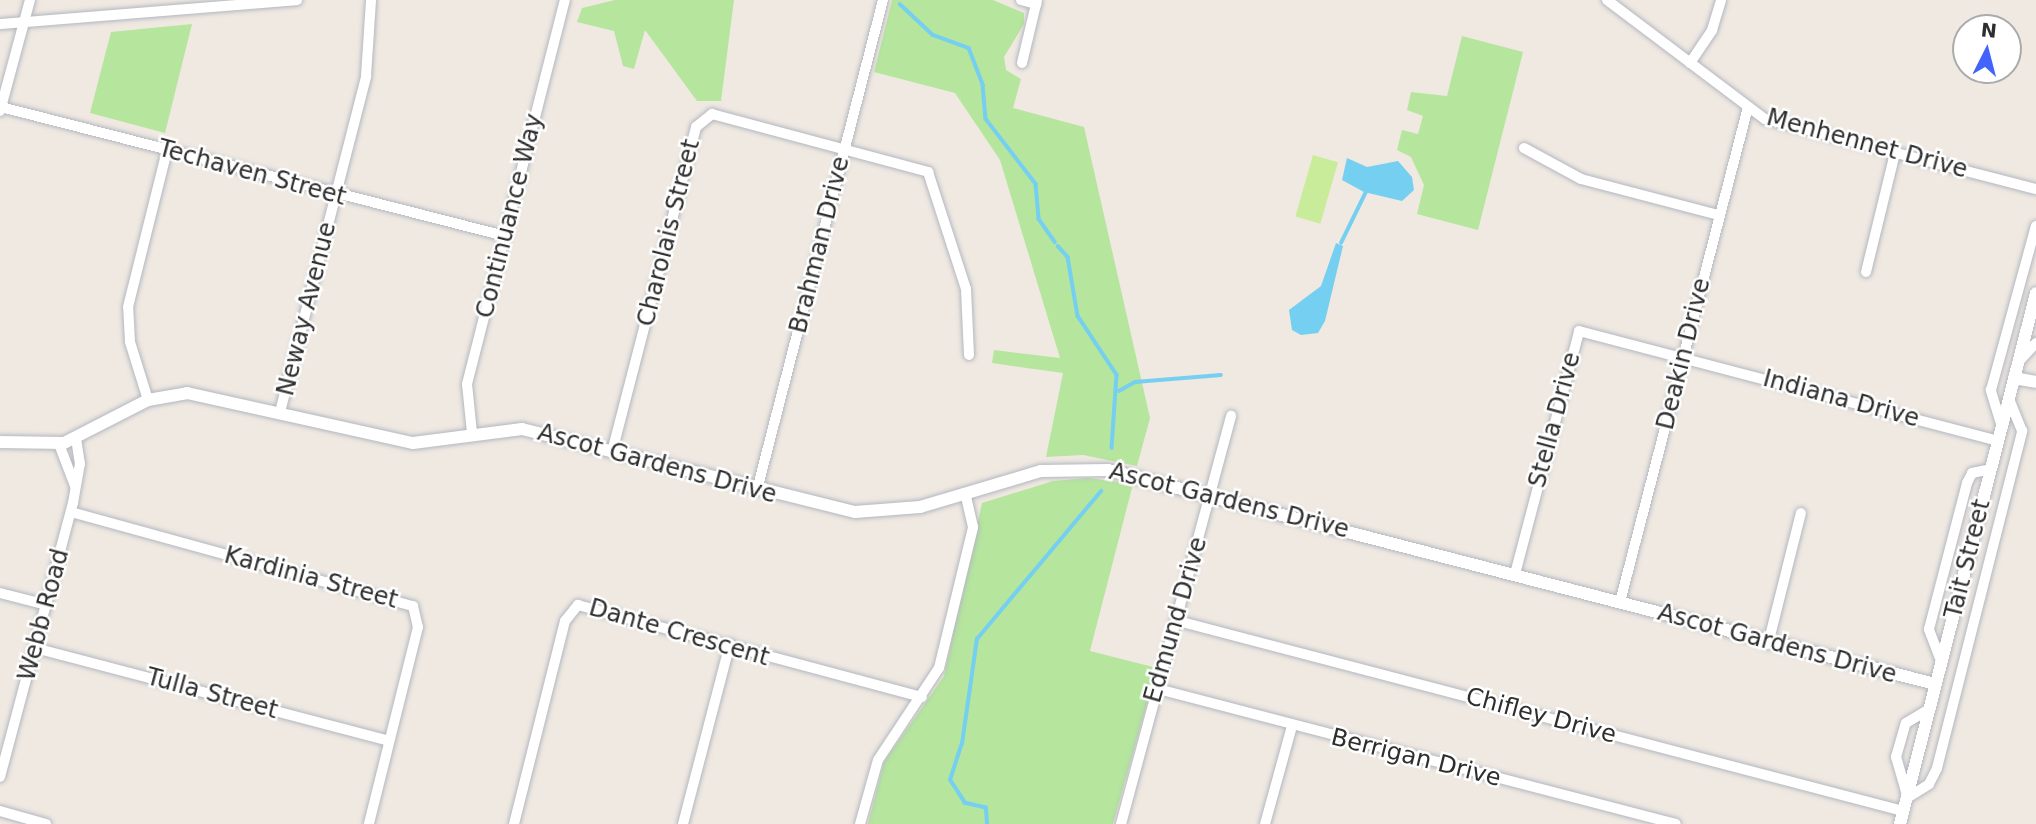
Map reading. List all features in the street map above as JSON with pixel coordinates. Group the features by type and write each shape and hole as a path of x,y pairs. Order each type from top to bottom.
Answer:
{"street":[{"path":"0,109 30,0"},
{"path":"0,24 297,0"},
{"name":"Neway Avenue","path":"280,412 369,64 371,0"},
{"name":"Continuance Way","path":"472,433 466,390 565,0"},
{"name":"Brahman Drive","path":"757,490 883,0"},
{"path":"1021,0 1037,2 1022,63"},
{"name":"Menhennet Drive","path":"1607,0 1769,120 2036,189"},
{"path":"1689,63 1712,30 1721,0"},
{"name":"Deakin Drive","path":"1620,602 1748,107"},
{"name":"Techaven Street","path":"0,109 505,236"},
{"name":"Charolais Street","path":"612,452 699,122 718,115 845,147"},
{"path":"845,147 930,176 966,289 969,355"},
{"path":"1524,148 1576,177 1718,215"},
{"path":"148,400 130,342 128,307 167,150"},
{"path":"1866,272 1895,153"},
{"path":"2002,427 1991,390 2036,226"},
{"name":"Tait Street","path":"1902,818 2036,293"},
{"name":"Stella Drive","path":"1515,574 1579,331 1684,358"},
{"path":"2018,362 2036,344"},
{"name":"Indiana Drive","path":"1684,358 1999,441"},
{"path":"2014,378 2036,382"},
{"name":"Ascot Gardens Drive","path":"76,439 148,400 204,394 413,443 518,428 757,490 866,512 908,509 1031,473 1082,468 1210,495 1620,602 1768,644 1935,684"},
{"path":"1929,709 1906,723 1896,757 1907,796 1932,781 1943,741 2022,431 2009,398"},
{"name":"Edmund Drive","path":"1121,824 1178,621 1231,416"},
{"path":"0,442 59,444 76,439"},
{"name":"Webb Road","path":"0,777 71,512 80,464 76,439"},
{"name":"Webb Road","path":"59,444 75,492"},
{"path":"1941,661 1929,629 1960,509 1970,476 1991,469"},
{"path":"860,824 878,760 922,697 939,667 973,527 965,493"},
{"name":"Kardinia Street","path":"71,512 413,606 418,627 369,824"},
{"path":"1768,644 1801,513"},
{"path":"0,593 47,605"},
{"name":"Dante Crescent","path":"514,824 572,608 593,606 922,697"},
{"name":"Chifley Drive","path":"1178,621 1902,818"},
{"path":"683,824 730,644"},
{"name":"Tulla Street","path":"35,648 389,741"},
{"name":"Berrigan Drive","path":"1158,689 1676,824"},
{"path":"1265,824 1292,726"},
{"path":"0,811 46,824"}],"green space":[{"path":"615,0 734,0 721,101 697,101 645,30 634,69 623,66 614,31 577,22 582,8"},
{"path":"892,0 993,0 1024,13 1024,24 1004,57 1006,70 1021,79 1013,108 1084,127 1150,418 1137,466 1083,455 1046,457 1063,373 992,363 994,350 1060,358 1000,160 955,93 874,72"},
{"path":"192,24 165,133 90,113 111,32"},
{"path":"1462,36 1523,52 1478,230 1417,214 1424,185 1411,157 1397,150 1402,130 1418,134 1423,116 1407,110 1411,92 1447,96"},
{"path":"1313,155 1338,162 1320,224 1295,217"},
{"path":"1089,478 1133,484 1090,651 1157,668 1113,824 868,824 884,762 944,676 982,503 1053,481"}],"water":[{"path":"1347,158 1367,167 1398,161 1412,177 1414,190 1402,201 1364,192 1342,180"},
{"path":"1336,243 1343,246 1325,321 1318,333 1301,335 1292,330 1289,310 1321,286"}],"waterway":[{"path":"900,4 933,35 969,48 983,85 986,119 1036,184 1039,219 1055,242"},
{"path":"1341,243 1366,192"},
{"path":"1058,246 1068,257 1078,316 1117,375 1112,448"},
{"path":"1119,391 1135,382 1221,375"},
{"path":"987,824 986,808 965,803 950,780 962,744 977,639 1101,491"}]}
